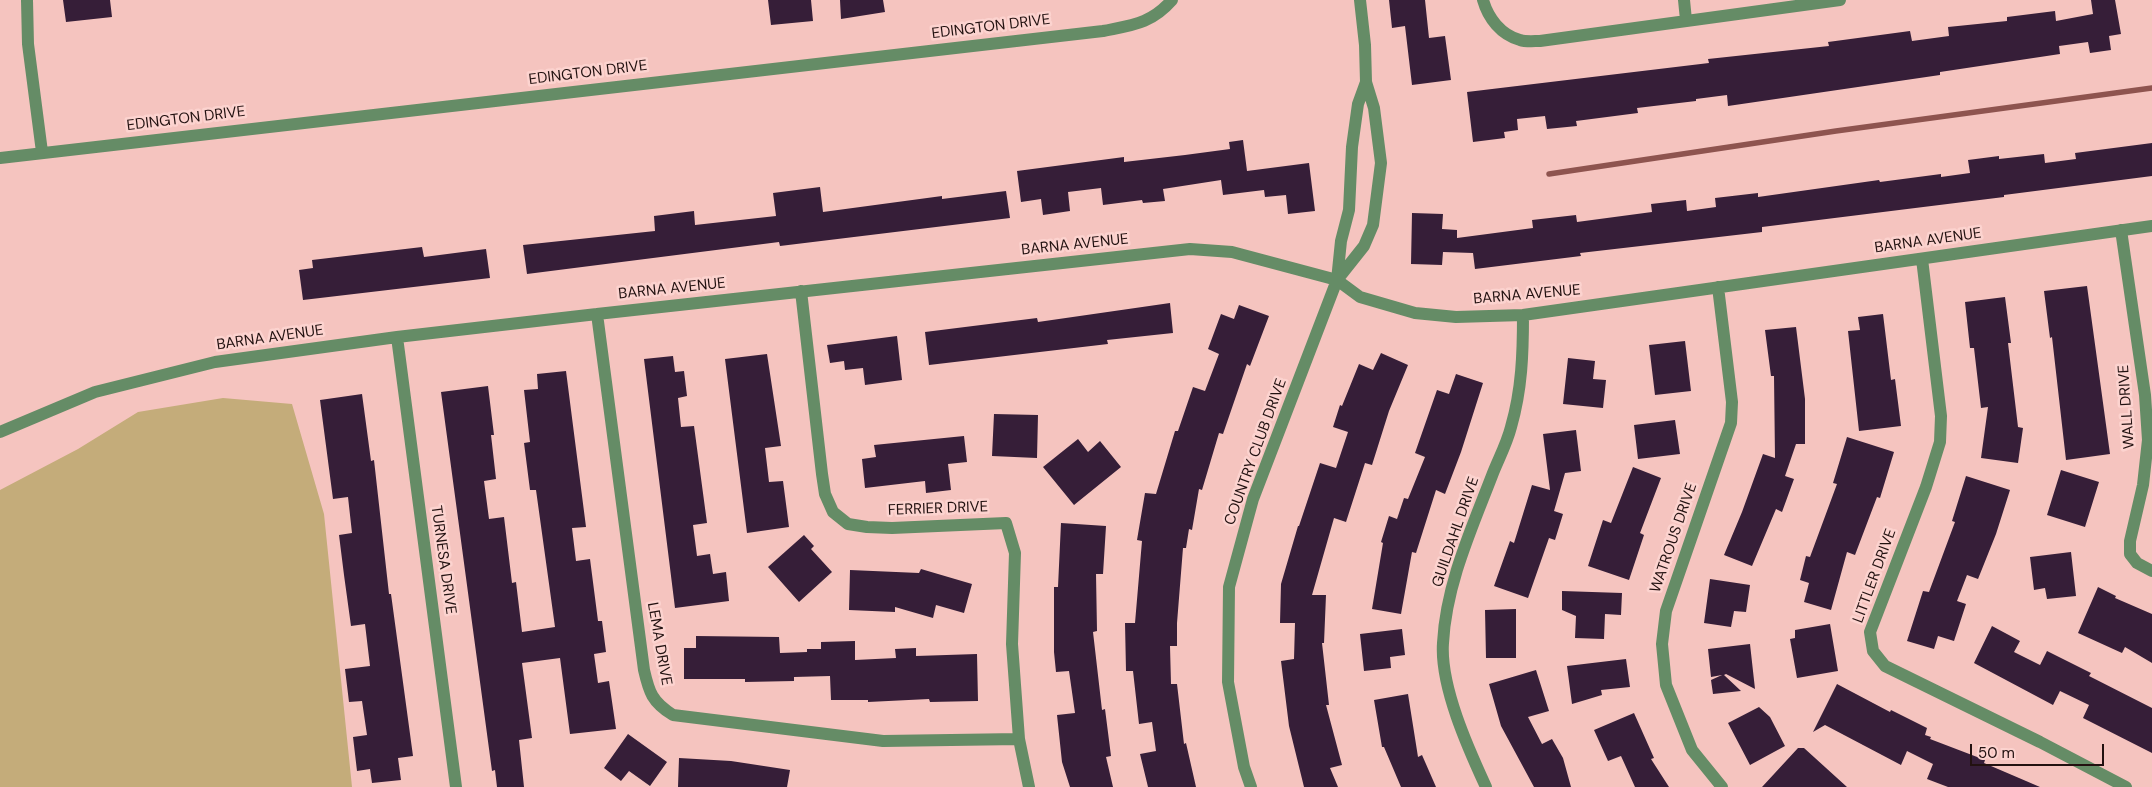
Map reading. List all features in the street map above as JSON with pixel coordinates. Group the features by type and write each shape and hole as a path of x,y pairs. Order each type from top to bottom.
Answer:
{"street":[{"path":"27,0 28,44 42,152"},
{"name":"EDINGTON DRIVE","path":"0,158 1102,31 1139,24 1160,13 1172,0"},
{"name":"COUNTRY CLUB DRIVE","path":"1337,280 1364,246 1373,225 1381,162 1374,108 1366,82 1365,45 1360,0"},
{"path":"1483,0 1487,12 1501,30 1520,41 1540,41 1840,0"},
{"path":"1684,0 1686,20"},
{"name":"COUNTRY CLUB DRIVE","path":"1251,787 1244,767 1228,682 1229,587 1253,499 1337,280 1340,241 1349,210 1352,147 1358,104 1366,82"},
{"name":"BARNA AVENUE","path":"0,432 95,392 215,362 397,337 1190,249 1232,252 1337,280 1360,297 1415,313 1456,317 1523,314 2152,226"},
{"name":"WALL DRIVE","path":"2121,230 2145,394 2148,440 2143,485 2130,541 2130,554 2138,563 2152,571"},
{"name":"LITTLER DRIVE","path":"1922,259 1941,416 1940,442 1926,487 1870,632 1872,650 1885,666 2040,742 2126,787"},
{"name":"WATROUS DRIVE","path":"1718,287 1732,402 1731,423 1666,611 1662,644 1666,685 1692,750 1722,787"},
{"name":"FERRIER DRIVE","path":"801,292 822,474 825,494 833,512 848,524 867,527 892,528 1006,523 1015,553 1012,644 1019,739 1029,787"},
{"name":"LEMA DRIVE","path":"597,314 644,670 649,692 660,707 673,715 883,741 1019,739"},
{"name":"GUILDAHL DRIVE","path":"1486,787 1469,750 1447,684 1442,644 1447,610 1457,569 1511,428 1523,366 1523,314"},
{"name":"TURNESA DRIVE","path":"397,337 456,787"}],"shaded area":[{"path":"223,398 292,404 324,514 352,787 0,787 0,490 78,449 138,412"}],"building":[{"path":"63,0 110,0 112,17 66,22"},
{"path":"768,0 811,0 813,21 771,25"},
{"path":"840,0 883,0 885,12 841,19"},
{"path":"1389,0 1425,0 1429,38 1445,36 1451,80 1412,85 1405,26 1392,28"},
{"path":"2091,0 2115,0 2121,34 2109,36 2111,50 2090,53 2088,42 2059,46 2060,54 1940,72 1940,75 1728,106 1727,95 1696,99 1696,101 1637,108 1638,113 1576,121 1577,126 1547,129 1545,116 1517,119 1518,130 1504,132 1505,138 1473,142 1467,92 1709,63 1708,59 1829,46 1828,42 1910,31 1912,41 1949,36 1948,27 2007,21 2007,17 2055,11 2056,21 2093,14"},
{"path":"1243,140 1247,171 1309,163 1315,211 1288,214 1286,195 1265,197 1264,190 1223,195 1221,180 1163,189 1165,201 1143,203 1142,200 1103,205 1101,188 1068,192 1070,211 1043,215 1041,199 1021,202 1017,171 1124,157 1124,162 1230,149 1229,142"},
{"path":"2152,143 2152,176 2004,195 2004,197 1762,227 1762,232 1580,253 1581,256 1475,269 1473,253 1443,252 1442,265 1411,264 1412,213 1443,214 1442,229 1457,230 1457,238 1533,228 1532,220 1576,215 1577,222 1652,212 1651,204 1686,200 1687,211 1716,207 1715,198 1758,193 1758,197 1879,180 1880,182 1941,174 1941,177 1970,173 1968,160 1999,156 1999,159 2044,154 2045,163 2076,159 2075,153"},
{"path":"820,187 823,212 942,196 942,199 1006,191 1010,218 780,246 779,242 527,274 523,245 655,231 654,216 694,211 695,225 776,216 773,193"},
{"path":"422,247 424,257 486,249 490,278 303,300 299,270 313,268 312,260"},
{"path":"2087,286 2110,454 2066,460 2052,337 2050,338 2044,291"},
{"path":"2005,297 2011,343 2008,343 2018,427 2023,428 2018,463 1981,458 1988,407 1981,408 1974,348 1970,348 1965,302"},
{"path":"1170,303 1173,333 1107,340 1108,344 929,365 925,332 1037,318 1038,322"},
{"path":"1239,305 1269,316 1250,366 1247,364 1223,434 1219,433 1202,490 1199,489 1192,530 1189,529 1186,548 1183,548 1177,646 1170,646 1171,684 1177,684 1184,744 1186,743 1196,787 1148,787 1140,754 1156,751 1152,722 1139,724 1133,671 1126,671 1125,623 1135,623 1142,541 1137,540 1145,493 1156,494 1175,431 1178,431 1193,387 1205,391 1219,354 1208,349 1221,314 1234,319"},
{"path":"1883,314 1891,380 1895,379 1901,426 1859,431 1848,331 1860,330 1858,317"},
{"path":"1796,327 1805,399 1805,444 1796,444 1785,476 1794,479 1782,512 1776,509 1752,566 1724,555 1763,454 1775,458 1774,376 1771,376 1765,330"},
{"path":"897,336 902,380 865,385 863,368 845,370 844,361 830,363 827,345"},
{"path":"1685,341 1691,391 1655,395 1649,345"},
{"path":"1381,353 1408,365 1389,411 1372,465 1365,463 1346,522 1334,518 1312,595 1326,595 1324,643 1322,643 1329,705 1326,705 1342,765 1330,768 1338,787 1304,787 1289,726 1281,661 1294,659 1295,623 1280,623 1281,584 1298,526 1320,463 1336,468 1348,432 1333,427 1340,405 1342,406 1359,364 1373,370"},
{"path":"767,354 781,446 765,448 769,482 783,481 789,527 747,533 725,359"},
{"path":"673,356 675,372 684,371 687,396 678,398 681,427 694,426 707,523 693,525 697,556 710,554 713,574 726,572 729,601 675,608 644,359"},
{"path":"1568,358 1595,361 1593,379 1606,380 1603,408 1563,404"},
{"path":"566,371 586,527 572,528 576,561 590,559 598,621 602,621 606,652 594,654 598,683 609,681 616,729 570,734 560,658 522,663 532,738 519,740 524,787 497,787 495,770 492,771 441,392 488,386 494,435 491,435 496,479 484,481 489,519 504,517 512,583 516,582 522,632 555,627 536,490 530,490 524,443 530,442 524,390 538,389 537,374"},
{"path":"1456,374 1483,383 1461,452 1445,494 1436,490 1416,553 1412,552 1401,614 1372,609 1383,543 1381,542 1389,516 1397,519 1404,498 1408,499 1425,457 1415,453 1437,390 1449,394"},
{"path":"362,394 371,461 374,460 389,594 391,594 413,756 398,758 401,780 372,783 370,769 357,771 353,737 367,735 362,701 349,702 345,669 370,666 365,624 351,626 344,575 339,535 352,533 348,497 333,499 320,400"},
{"path":"994,414 1038,415 1037,458 992,456"},
{"path":"1675,420 1680,454 1638,459 1634,425"},
{"path":"1576,430 1581,471 1565,473 1554,511 1563,514 1555,540 1549,538 1528,598 1494,586 1510,541 1514,543 1532,485 1550,490 1543,434"},
{"path":"964,436 967,462 948,464 951,490 926,493 925,481 865,488 862,459 876,457 874,445"},
{"path":"1847,437 1894,452 1880,498 1877,497 1855,555 1847,552 1831,610 1804,602 1809,583 1800,580 1806,556 1810,557 1837,484 1833,483"},
{"path":"1078,439 1088,452 1100,441 1121,467 1074,505 1043,467"},
{"path":"1633,467 1661,478 1640,533 1644,535 1629,580 1588,566 1603,520 1611,523"},
{"path":"2061,470 2099,482 2085,527 2047,515"},
{"path":"1966,476 2010,490 1996,534 1978,579 1967,575 1957,601 1966,604 1954,641 1938,636 1934,649 1907,641 1923,591 1929,592 1955,522 1952,521"},
{"path":"1061,523 1106,526 1103,574 1096,574 1097,631 1093,632 1102,710 1105,709 1111,756 1106,757 1113,787 1070,787 1062,762 1057,715 1075,713 1069,671 1056,672 1054,652 1054,587 1058,587"},
{"path":"804,535 814,546 811,549 832,572 799,602 768,567"},
{"path":"2071,552 2076,596 2047,599 2045,588 2034,590 2030,557"},
{"path":"921,569 972,584 964,613 936,605 933,618 895,607 895,612 849,610 850,570 919,573"},
{"path":"1710,579 1750,585 1746,612 1734,611 1731,627 1704,623"},
{"path":"2098,587 2116,596 2115,598 2152,614 2152,663 2125,647 2122,653 2078,633"},
{"path":"1562,591 1622,593 1621,615 1605,614 1604,639 1575,638 1576,616 1562,610"},
{"path":"1516,609 1516,658 1486,658 1485,610"},
{"path":"1830,624 1838,671 1797,678 1790,639 1795,638 1795,630"},
{"path":"1992,626 2020,641 2014,652 2040,665 2047,651 2091,673 2089,676 2152,708 2152,753 2083,718 2089,705 2060,691 2053,705 1974,663"},
{"path":"1402,629 1405,655 1390,657 1391,668 1364,671 1360,634"},
{"path":"696,636 779,637 780,653 807,652 807,649 821,649 821,642 855,641 855,660 896,658 895,649 916,648 916,656 977,654 978,701 930,702 929,699 868,702 868,700 831,700 830,676 794,677 794,681 745,682 745,679 684,679 684,648 696,648"},
{"path":"1750,644 1755,689 1726,674 1724,675 1741,691 1713,694 1711,680 1722,675 1711,677 1708,649"},
{"path":"1626,659 1630,687 1601,690 1602,695 1572,704 1567,666"},
{"path":"1536,670 1549,711 1528,717 1542,744 1552,739 1563,758 1571,787 1534,787 1501,726 1489,684"},
{"path":"1837,684 1890,712 1891,710 1927,728 1925,735 1931,737 1930,739 1985,760 1984,763 2040,787 1948,787 1927,779 1933,764 1907,751 1901,765 1825,725 1813,732"},
{"path":"1408,694 1418,757 1422,755 1436,787 1401,787 1384,747 1382,747 1374,700"},
{"path":"1759,707 1770,717 1785,746 1750,765 1728,723"},
{"path":"1634,713 1654,758 1651,759 1669,787 1635,787 1621,756 1608,761 1594,730"},
{"path":"628,734 667,762 650,786 629,771 621,781 604,768"},
{"path":"1798,748 1804,748 1847,787 1762,787"},
{"path":"679,758 731,761 790,770 787,787 678,787"}],"waterway":[{"path":"1549,174 1836,131 2152,88"}]}
